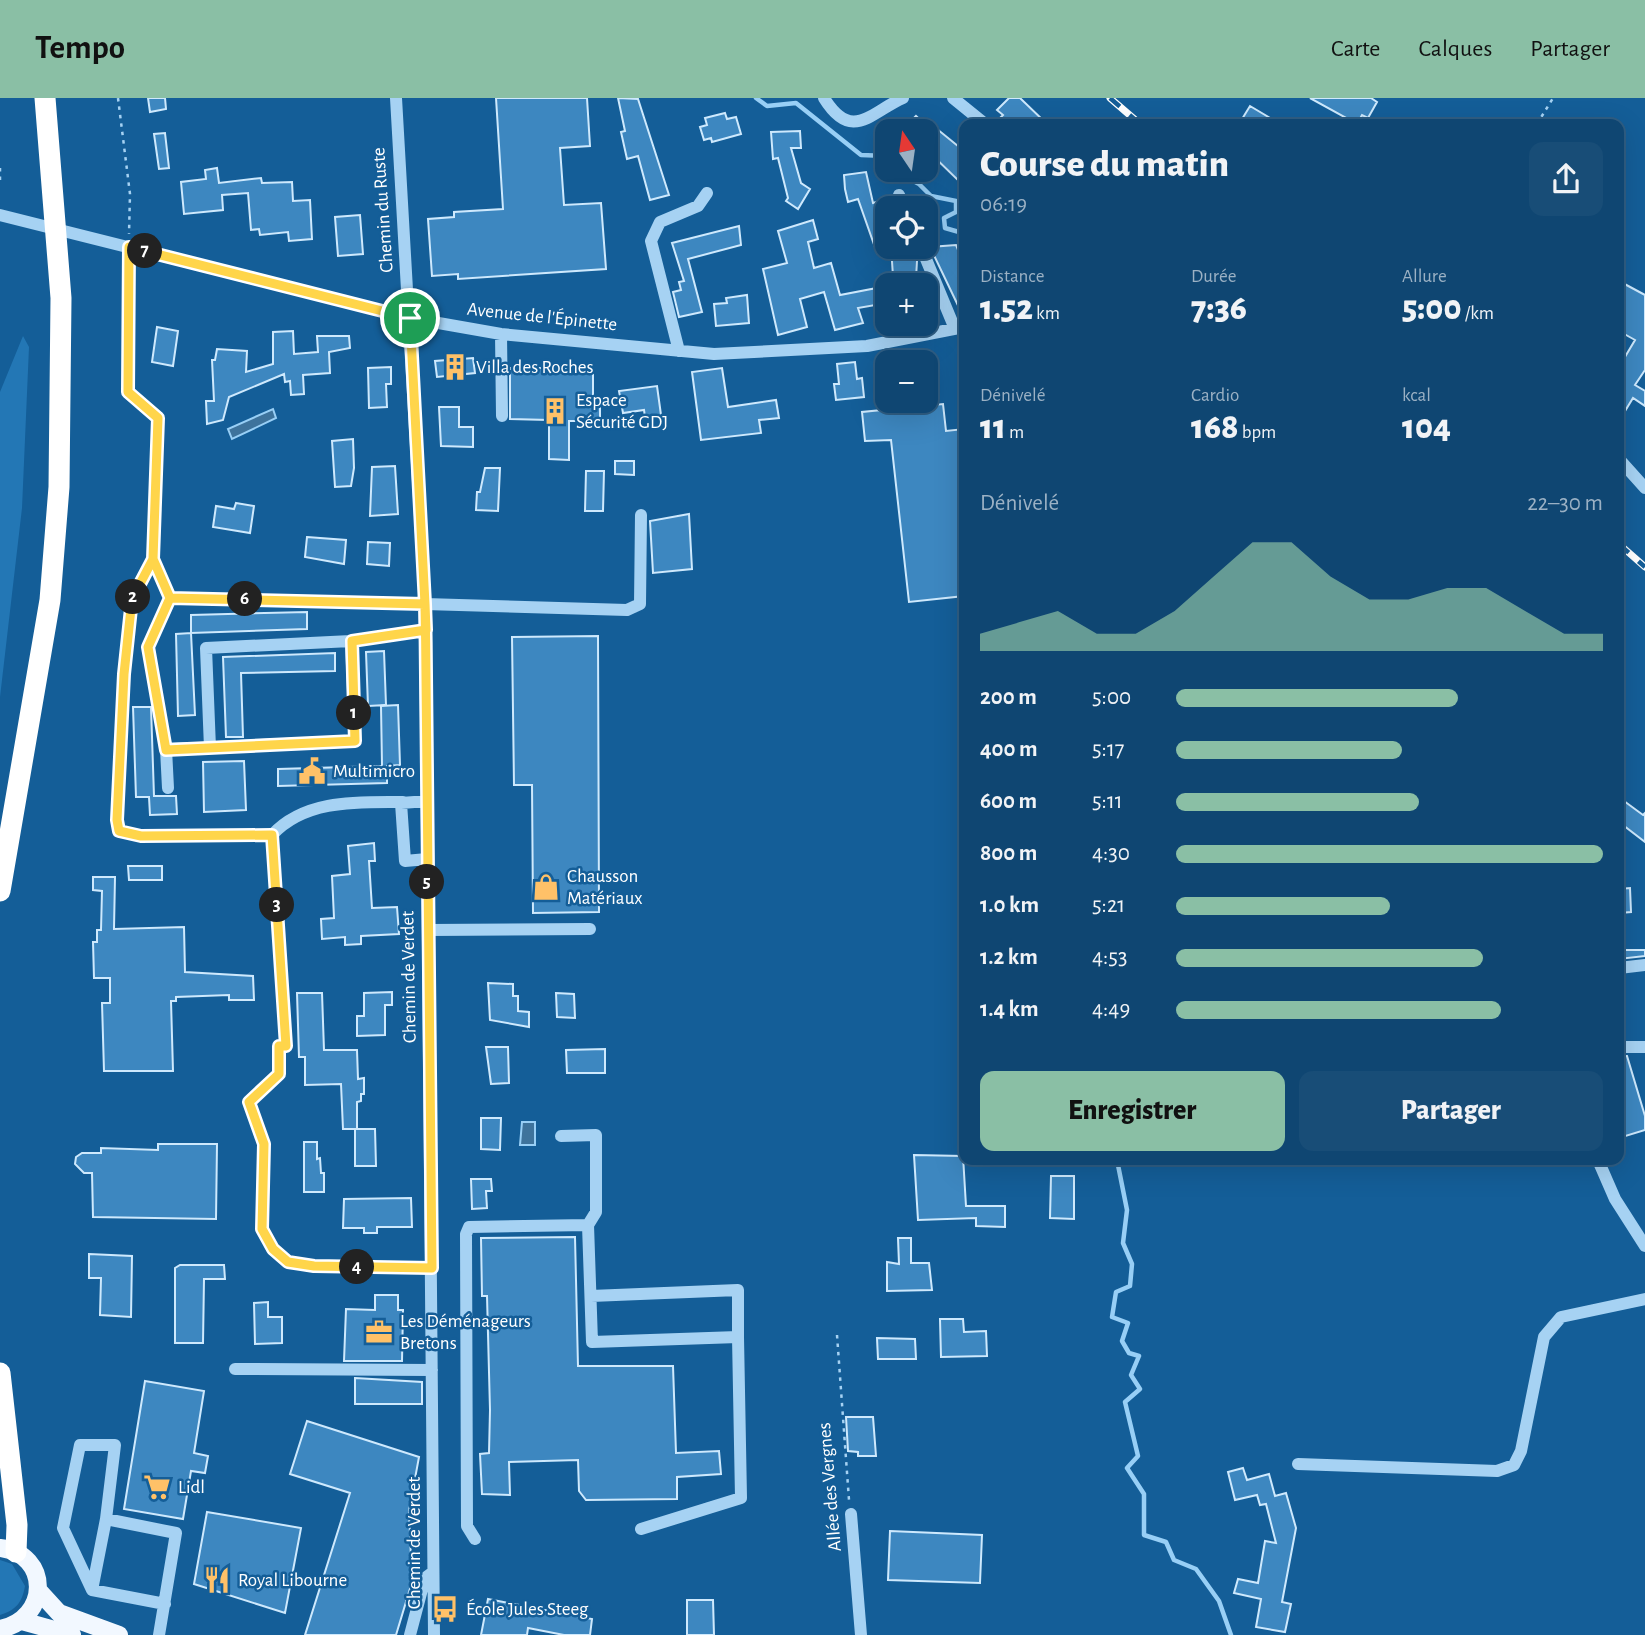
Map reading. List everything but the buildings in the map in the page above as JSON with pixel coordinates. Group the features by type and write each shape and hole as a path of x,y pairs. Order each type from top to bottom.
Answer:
{"highway":[{"path":"0,891 50,600 59,487 61,298 45,98"},
{"path":"0,831 32,696"},
{"path":"0,1373 17,1525 8,1550"}],"main road":[{"path":"0,1629 22,1621 31,1612 38,1590 33,1567 8,1550"},
{"path":"38,1590 59,1613 120,1635"},
{"path":"22,1621 72,1635"}],"street":[{"name":"Chemin du Ruste","path":"396,98 410,318"},
{"path":"824,98 835,114 857,121 873,118 903,98"},
{"path":"953,98 979,119"},
{"path":"679,351 651,241 660,222 698,206 707,193"},
{"name":"Avenue de l'Épinette","path":"0,215 410,318 501,334 714,354 867,346 959,328"},
{"path":"927,259 959,326"},
{"name":"Chemin de Verdet","path":"410,318 426,630 434,1635"},
{"path":"501,334 502,416"},
{"path":"1624,465 1645,488"},
{"path":"425,604 627,610 640,604 641,516"},
{"path":"210,748 205,648 352,641 426,630"},
{"path":"168,788 166,750 355,741 352,641"},
{"path":"272,835 285,821 312,810 350,802 428,801"},
{"path":"403,802 405,861 427,859"},
{"path":"428,930 590,929"},
{"path":"1624,967 1645,965"},
{"path":"1624,1047 1645,1047"},
{"path":"249,1102 264,1144 262,1229 273,1249 288,1262 314,1266 432,1268"},
{"path":"561,1136 596,1135 596,1212 588,1225 592,1342 738,1337"},
{"path":"1600,1165 1615,1199 1645,1246"},
{"path":"475,1539 467,1525 466,1234 469,1227 588,1225"},
{"path":"591,1296 737,1290 741,1498 641,1529"},
{"path":"1298,1464 1497,1471 1514,1465 1521,1451 1544,1337 1551,1326 1561,1317 1645,1299"},
{"path":"235,1369 432,1370"},
{"path":"80,1445 115,1445 106,1520 92,1590 63,1528 80,1445"},
{"name":"Allée des Vergnes","path":"850,1514 861,1635"},
{"path":"106,1520 176,1533 159,1635"},
{"path":"410,1635 425,1578 433,1572"},
{"path":"92,1590 165,1604"}],"path":[{"path":"118,98 130,194 123,246 128,392 158,418 153,559 170,598 148,647 166,750"},
{"path":"1540,119 1553,98"},
{"path":"0,168 0,181"},
{"path":"153,559 132,599 124,674 117,820 119,831 141,836 272,835 286,1046 279,1046 279,1074 249,1102"},
{"path":"170,598 425,604"},
{"name":"Allée des Vergnes","path":"838,1335 850,1514"}],"shaded area":[{"path":"23,336 29,347 22,508 0,697 0,392"},
{"path":"273,409 276,418 232,439 228,429"},
{"path":"522,1122 535,1122 535,1145 520,1145"},
{"path":"0,1560 12,1564 25,1586 17,1605 0,1615"}],"waterway":[{"path":"756,98 767,106 796,103 861,155 875,156"},
{"path":"915,182 931,196 956,201 956,212 944,218 945,228 959,232"},
{"path":"1118,1165 1127,1210 1123,1243 1132,1264 1130,1286 1116,1292 1112,1317 1128,1323 1122,1341 1129,1353 1139,1356 1131,1375 1140,1389 1125,1402 1138,1456 1127,1468 1144,1494 1144,1535 1166,1542 1174,1560 1196,1569 1219,1601 1231,1635"}],"railway":[{"path":"1110,98 1134,119"},
{"path":"1624,548 1645,567"}],"place":[{"name":"Villa des Roches","path":"455,367"},
{"name":"Espace Sécurité GDJ","path":"555,411"},
{"name":"Multimicro","path":"312,771"},
{"name":"Chausson Matériaux","path":"546,887"},
{"name":"Les Déménageurs Bretons","path":"379,1332"},
{"name":"Lidl","path":"157,1487"},
{"name":"Royal Libourne","path":"217,1580"},
{"name":"École Jules Steeg","path":"445,1609"}],"route":[{"path":"410,318 129,247 128,392 158,418 153,559 170,598 312,599 425,604 426,630 428,801 432,1268 314,1266 288,1262 273,1249 262,1229 264,1144 249,1102 279,1074 279,1046 286,1046 272,835 141,836 119,831 117,820 124,674 132,599 153,559 170,598 148,647 166,750 355,741 352,641 426,630 425,604 415,431 410,318"}]}
